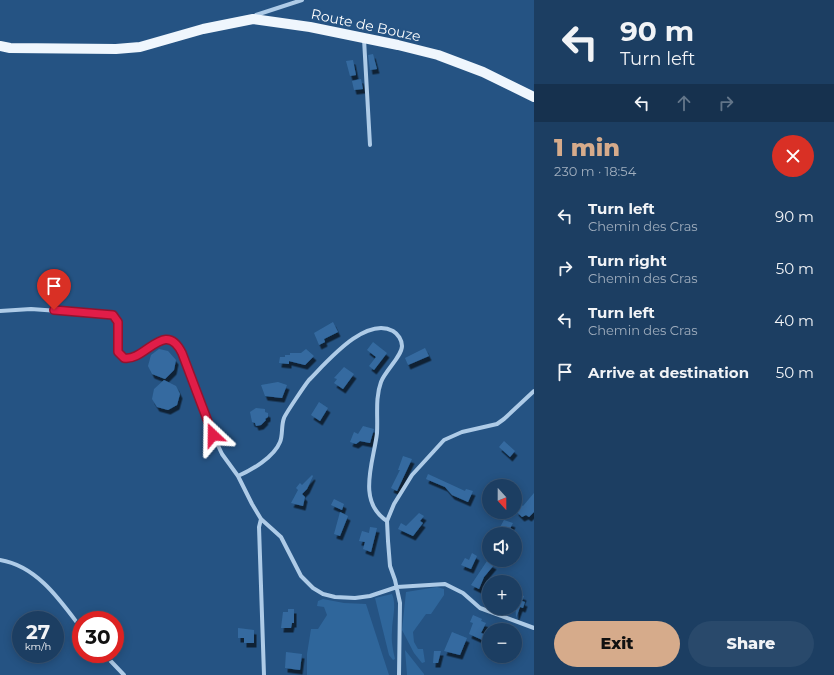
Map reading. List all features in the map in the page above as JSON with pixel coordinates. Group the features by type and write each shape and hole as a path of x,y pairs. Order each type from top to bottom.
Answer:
{"main road":[{"name":"Route de Bouze","path":"0,46 10,48 116,49 140,47 203,29 253,19 281,22 364,38 438,55 483,72 534,97"}],"street":[{"path":"253,19 256,15 302,0"},
{"path":"364,38 370,145"},
{"path":"0,311 31,309 113,315 118,322 118,352 121,357 126,359 133,357 162,340 172,341 178,346 217,444 238,476 252,504 261,519 280,537 305,580 323,594 341,598 363,597 397,588 445,584 463,593 480,608 534,628"},
{"path":"238,476 262,462 276,449 280,442 284,418 308,382 344,347 368,330 376,328 388,329 399,336 402,342 402,350 385,372 379,388 377,436 372,458 369,484 371,497 375,506 380,515 387,521"},
{"path":"399,675 400,603 388,556 387,521 394,504 412,475 444,440 462,432 497,424 504,420 534,391"},
{"path":"261,519 259,527 264,675"},
{"path":"0,560 21,567 38,579 60,599 72,616"},
{"path":"113,663 124,675"}],"shaded area":[{"path":"437,587 444,589 444,595 431,614 426,614 413,632 414,642 418,649 423,649 425,662 422,663 414,653 402,630 406,592"},
{"path":"392,594 394,607 392,638 395,659 393,660 389,655 375,598"},
{"path":"323,599 344,603 366,604 389,675 307,675 307,654 311,629 318,629 327,615 324,607 317,606 318,601"},
{"path":"405,650 424,674 424,675 407,675"}],"building":[{"path":"373,54 377,69 370,70 368,55"},
{"path":"353,60 356,75 350,76 346,61"},
{"path":"361,79 363,89 354,90 352,81"},
{"path":"333,322 338,332 324,339 325,342 319,345 314,333"},
{"path":"373,342 387,353 374,370 369,366 376,357 367,350"},
{"path":"425,348 429,356 408,365 405,358"},
{"path":"159,349 168,351 176,360 174,370 165,379 152,374 148,366 151,355"},
{"path":"306,349 314,356 305,365 289,361 289,364 279,363 280,357 290,355 290,353 301,353"},
{"path":"344,367 354,374 343,389 334,383 337,379 334,378"},
{"path":"164,380 176,386 180,394 177,405 168,410 157,407 152,399 154,389"},
{"path":"278,382 287,385 282,398 265,396 261,385"},
{"path":"319,402 328,408 320,421 311,415"},
{"path":"256,408 265,409 265,412 268,413 268,417 261,425 256,426 255,423 252,422 250,412"},
{"path":"363,426 374,429 370,443 360,441 356,444 350,442 354,432 358,434"},
{"path":"504,441 515,451 510,457 499,447"},
{"path":"403,456 412,459 397,491 391,488 400,470 398,470"},
{"path":"428,474 465,491 466,489 473,491 468,502 452,495 445,487 426,479"},
{"path":"312,475 313,476 307,489 302,494 305,497 303,506 291,503 298,490 296,488 300,483 302,485"},
{"path":"534,493 534,512 529,517 526,515 522,517 523,506"},
{"path":"334,499 344,504 342,510 331,505"},
{"path":"340,512 348,516 340,536 334,534"},
{"path":"419,513 424,516 420,521 423,523 413,536 398,529 401,523 406,526"},
{"path":"504,520 513,523 511,527 500,527"},
{"path":"370,527 377,528 371,552 363,549 365,542 359,541 362,531 369,533"},
{"path":"472,553 477,556 471,569 461,565 465,558 469,560"},
{"path":"483,567 492,567 486,575 482,575 482,582 479,589 471,585"},
{"path":"522,601 525,602 522,608"},
{"path":"288,609 294,609 294,623 292,623 291,628 281,628 283,612 288,612"},
{"path":"473,615 482,619 481,621 486,623 482,623 482,640 469,634 473,623 470,622"},
{"path":"238,628 254,630 254,643 244,643 244,638 238,638"},
{"path":"452,632 467,638 460,655 444,651"},
{"path":"434,651 441,651 438,663 433,663"},
{"path":"286,652 302,654 300,670 285,668"}],"route":[{"path":"54,310 113,315 118,322 118,352 121,357 124,358 129,359 162,340 169,340 176,343 182,353 213,435"}]}
